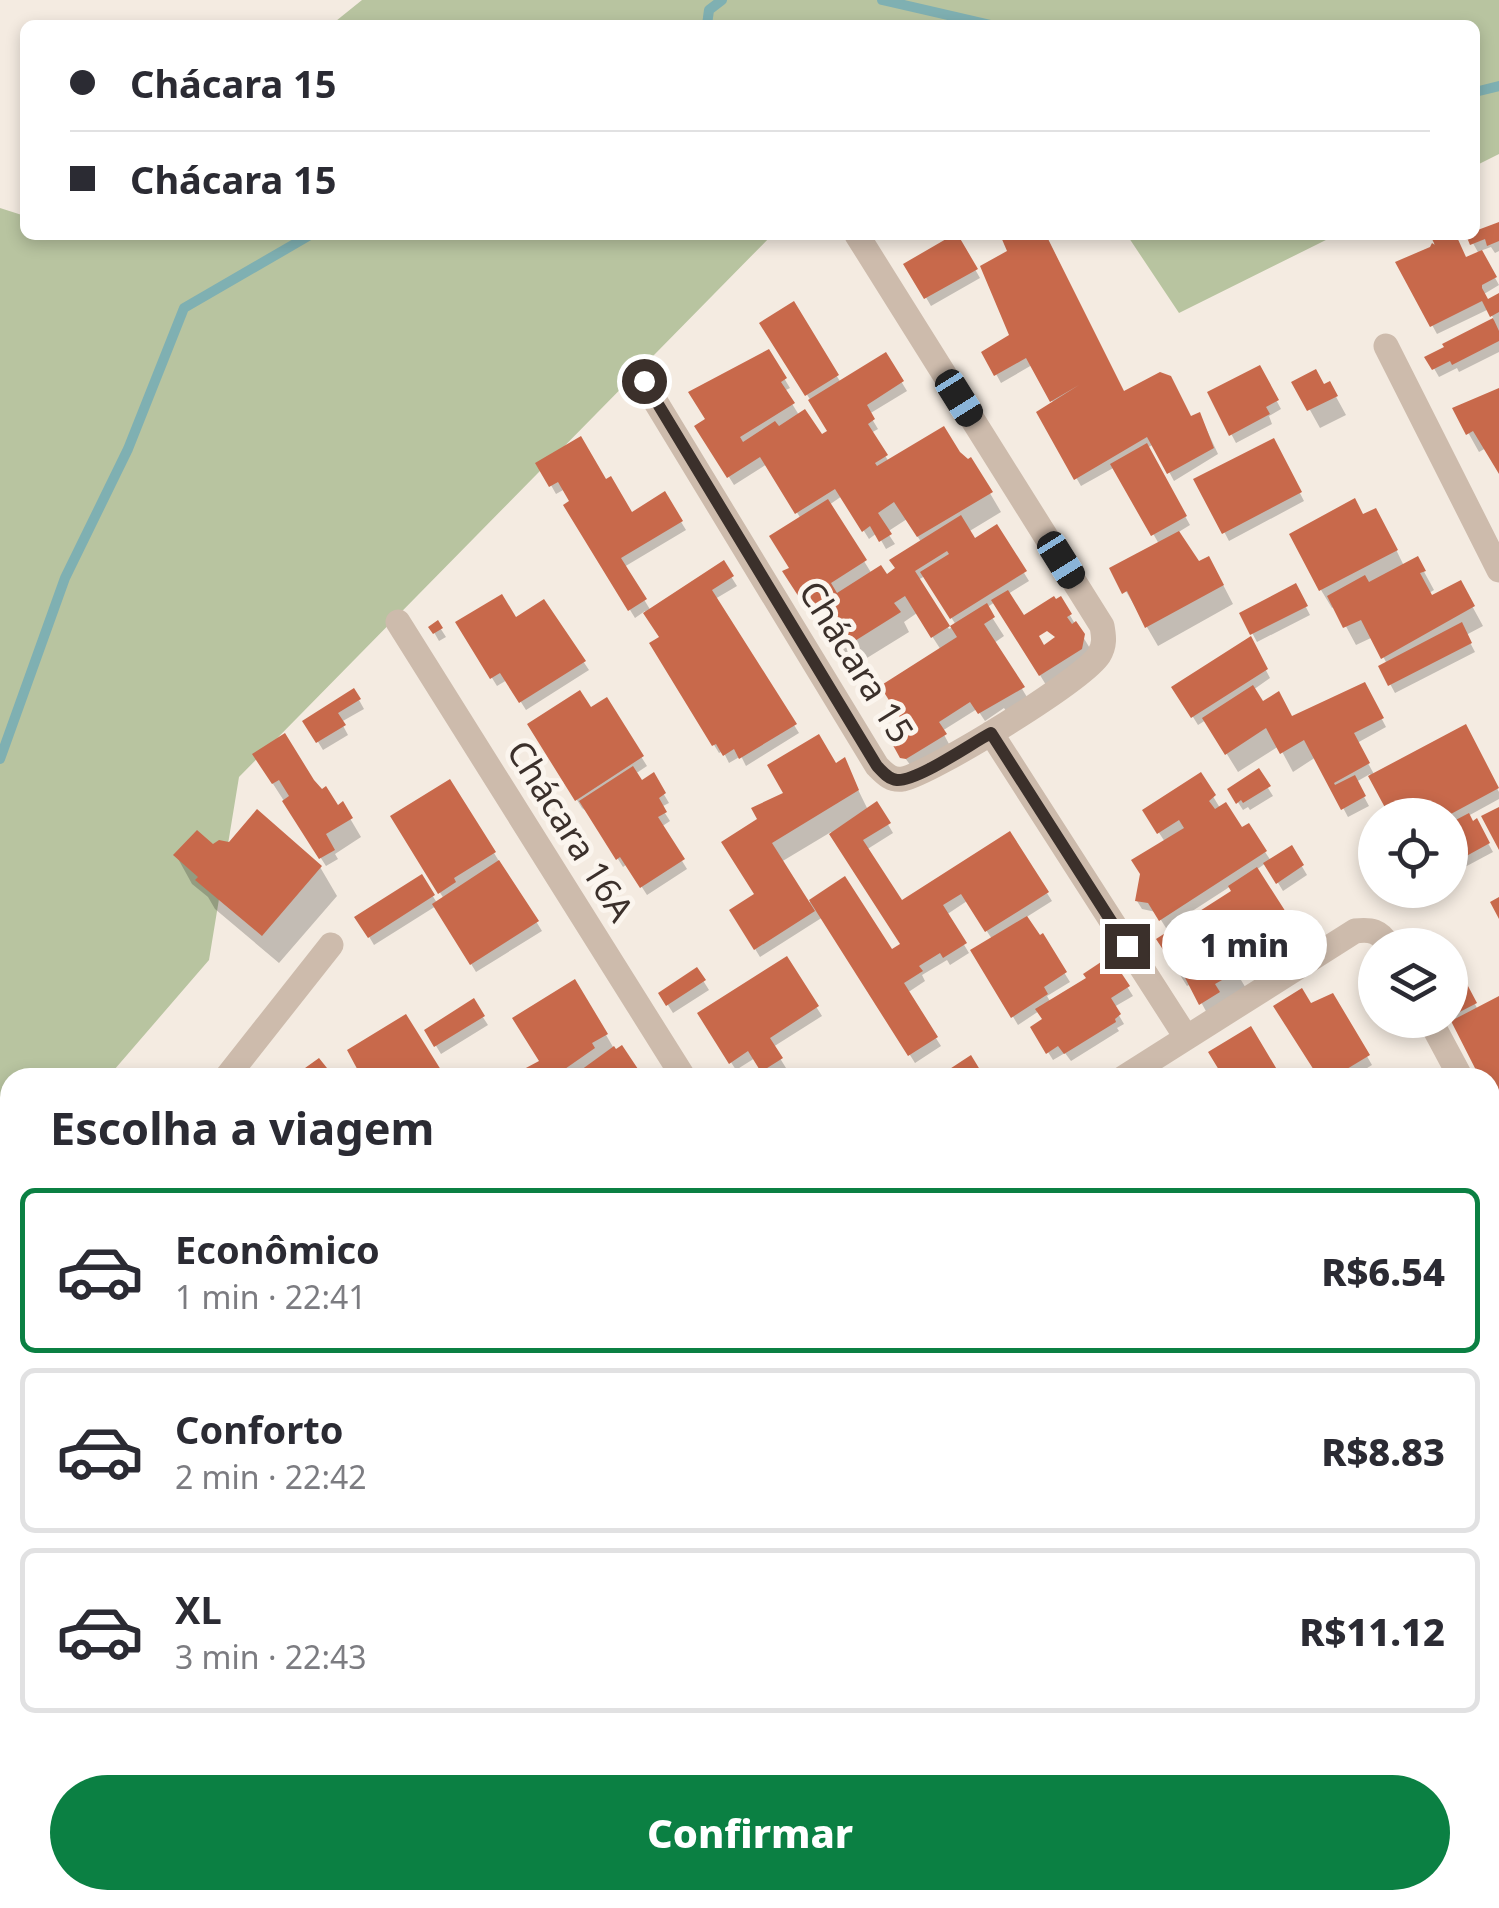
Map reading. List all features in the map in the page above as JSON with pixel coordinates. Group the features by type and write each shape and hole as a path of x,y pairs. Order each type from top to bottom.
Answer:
{"street":[{"name":"Chácara 15","path":"644,381 877,766 890,778 914,776 991,733 1091,666 1102,651 1102,626 861,240"},
{"path":"1386,346 1499,570"},
{"name":"Chácara 16A","path":"398,622 678,1068"},
{"path":"991,733 1186,1037"},
{"path":"1138,1068 1358,931"},
{"path":"234,1068 331,945"},
{"path":"1440,1038 1456,1068"}],"green space":[{"path":"362,0 1499,0 1499,154 1480,164 1480,20 337,20"},
{"path":"0,208 20,214 20,240 767,240 239,777 209,960 116,1068 0,1068"},
{"path":"1130,240 1326,240 1179,313"}],"building":[{"path":"1499,222 1499,241 1487,246 1485,239 1470,245 1468,240 1480,240 1480,229"},
{"path":"944,240 961,240 978,269 924,299 903,264"},
{"path":"1002,240 1048,240 1124,391 1160,372 1171,376 1191,416 1200,412 1214,448 1167,474 1147,437 1074,480 1036,412 1079,385 1050,402 1026,358 994,376 981,352 1009,335 980,266 1007,251"},
{"path":"1432,240 1458,240 1466,257 1482,250 1497,277 1482,288 1488,299 1499,293 1499,312 1490,317 1482,301 1430,327 1395,262 1432,243 1435,245"},
{"path":"794,301 839,375 805,396 759,323"},
{"path":"1493,318 1499,341 1452,365 1450,361 1432,370 1424,357"},
{"path":"769,349 787,378 781,382 795,403 740,437 743,442 775,421 779,426 805,409 822,434 827,431 808,400 886,352 904,381 867,405 875,419 868,424 888,455 875,463 877,466 944,426 960,452 968,459 971,457 993,492 917,537 894,502 878,513 892,534 879,542 870,526 862,532 835,489 795,514 760,457 727,478 694,426 705,419 688,392"},
{"path":"1260,365 1279,400 1266,407 1270,414 1229,436 1207,392"},
{"path":"1316,369 1324,384 1330,381 1338,396 1307,411 1291,382"},
{"path":"1499,388 1499,474 1473,431 1466,435 1452,408"},
{"path":"581,436 606,479 611,476 632,512 665,491 683,521 621,558 647,599 628,611 563,505 569,501 558,482 549,487 535,463"},
{"path":"1274,438 1302,492 1222,534 1193,479"},
{"path":"1147,443 1187,516 1151,536 1110,464"},
{"path":"1355,498 1363,514 1376,508 1398,550 1319,591 1289,534"},
{"path":"828,499 867,560 831,583 837,593 881,565 887,574 895,568 889,560 961,515 975,538 997,524 1027,571 950,619 920,572 949,554 947,551 915,571 950,626 931,638 905,596 894,603 901,612 842,649 815,607 808,611 782,571 789,568 769,536"},
{"path":"1179,531 1199,561 1209,556 1224,585 1145,628 1127,591 1122,594 1109,568"},
{"path":"1418,556 1426,571 1420,573 1432,595 1461,580 1475,606 1381,659 1361,620 1343,628 1327,596 1365,575 1369,582"},
{"path":"724,560 734,576 712,590 797,724 739,759 734,749 723,756 716,744 712,746 649,643 659,637 643,613"},
{"path":"1296,583 1308,606 1250,635 1239,613"},
{"path":"1008,590 1024,615 1054,596 1061,596 1072,614 1067,617 1072,624 1076,621 1085,634 1082,649 1039,676 991,600","holes":["1047,631 1055,637 1044,645 1039,636"]},
{"path":"502,594 516,617 544,599 586,661 519,703 500,673 490,679 455,622"},
{"path":"987,603 995,617 984,624 1025,687 978,714 970,702 939,722 947,734 906,759 900,758 889,738 906,727 880,686 957,637 950,626"},
{"path":"438,620 443,628 433,634 428,627"},
{"path":"1462,622 1472,643 1388,686 1378,666"},
{"path":"1251,636 1268,669 1191,718 1171,687"},
{"path":"1365,682 1384,718 1354,733 1370,763 1334,783 1355,775 1366,796 1341,810 1304,740 1280,754 1266,728 1225,755 1202,718 1253,685 1263,701 1279,691 1292,716"},
{"path":"354,688 361,699 338,713 346,725 316,743 302,721"},
{"path":"580,690 591,707 607,697 644,756 575,801 527,724"},
{"path":"1466,724 1499,788 1468,805 1468,798 1380,798 1368,776"},
{"path":"285,733 314,780 322,789 326,786 338,805 343,801 353,818 326,834 335,850 319,859 282,801 289,796 279,780 272,784 252,754"},
{"path":"819,734 836,763 845,757 859,790 772,843 815,911 754,950 729,910 754,894 721,842 757,819 751,808 783,793 767,765"},
{"path":"633,766 642,780 654,772 666,793 659,798 667,812 658,817 685,859 640,888 620,857 616,860 579,801"},
{"path":"1259,768 1271,786 1236,804 1227,789"},
{"path":"1201,772 1216,795 1209,801 1215,809 1226,802 1242,827 1249,823 1267,851 1159,921 1148,903 1135,901 1140,874 1131,860 1184,828 1179,820 1157,834 1142,810"},
{"path":"450,779 496,852 454,878 456,882 438,894 390,816"},
{"path":"877,801 891,823 863,840 902,900 1010,831 1049,892 985,932 961,894 943,905 967,943 943,958 940,953 919,966 923,971 904,983 938,1037 908,1056 809,900 845,876 892,949 900,944 829,834"},
{"path":"1499,807 1499,850 1481,816"},
{"path":"257,809 322,866 262,936 195,880 198,877 173,855 197,830 213,844 219,840 229,842"},
{"path":"1468,814 1473,821 1477,818 1490,843 1468,855"},
{"path":"1292,845 1304,865 1276,884 1263,863"},
{"path":"499,860 539,921 470,965 432,904"},
{"path":"1257,867 1298,931 1265,952 1259,943 1232,960 1238,971 1215,984 1220,992 1199,1005 1179,966 1175,968 1156,939 1231,891 1228,886"},
{"path":"422,874 435,895 368,938 354,917"},
{"path":"1499,897 1499,919 1490,902"},
{"path":"1027,916 1040,935 1043,933 1067,972 1044,987 1048,994 1011,1018 970,950"},
{"path":"787,956 819,1006 770,1038 783,1058 767,1068 759,1068 748,1051 729,1064 697,1013"},
{"path":"1110,956 1130,986 1111,998 1121,1014 1116,1022 1064,1054 1058,1046 1046,1054 1030,1027 1042,1019 1035,1009 1086,978 1083,974"},
{"path":"697,967 706,980 666,1006 658,993"},
{"path":"575,979 608,1034 592,1043 595,1048 566,1068 526,1068 539,1061 512,1018"},
{"path":"1468,986 1477,1003 1468,1008"},
{"path":"1302,988 1311,1003 1333,993 1370,1055 1349,1068 1313,1068 1273,1006"},
{"path":"1499,996 1499,1068 1475,1068 1460,1038 1468,1038 1468,1012"},
{"path":"474,998 485,1016 434,1047 424,1030"},
{"path":"406,1014 440,1068 357,1068 347,1050"},
{"path":"1251,1026 1276,1068 1218,1068 1208,1052"},
{"path":"622,1045 637,1068 584,1068 614,1046 616,1049"},
{"path":"971,1055 979,1068 951,1068"},
{"path":"319,1058 327,1068 305,1068"}],"waterway":[{"path":"708,20 709,10 722,0"},
{"path":"882,0 969,20"},
{"path":"1480,91 1499,86"},
{"path":"0,759 65,578 128,449 184,308 301,240"}],"route":[{"path":"644,381 877,766 890,778 914,776 991,733 1127,946"}]}
